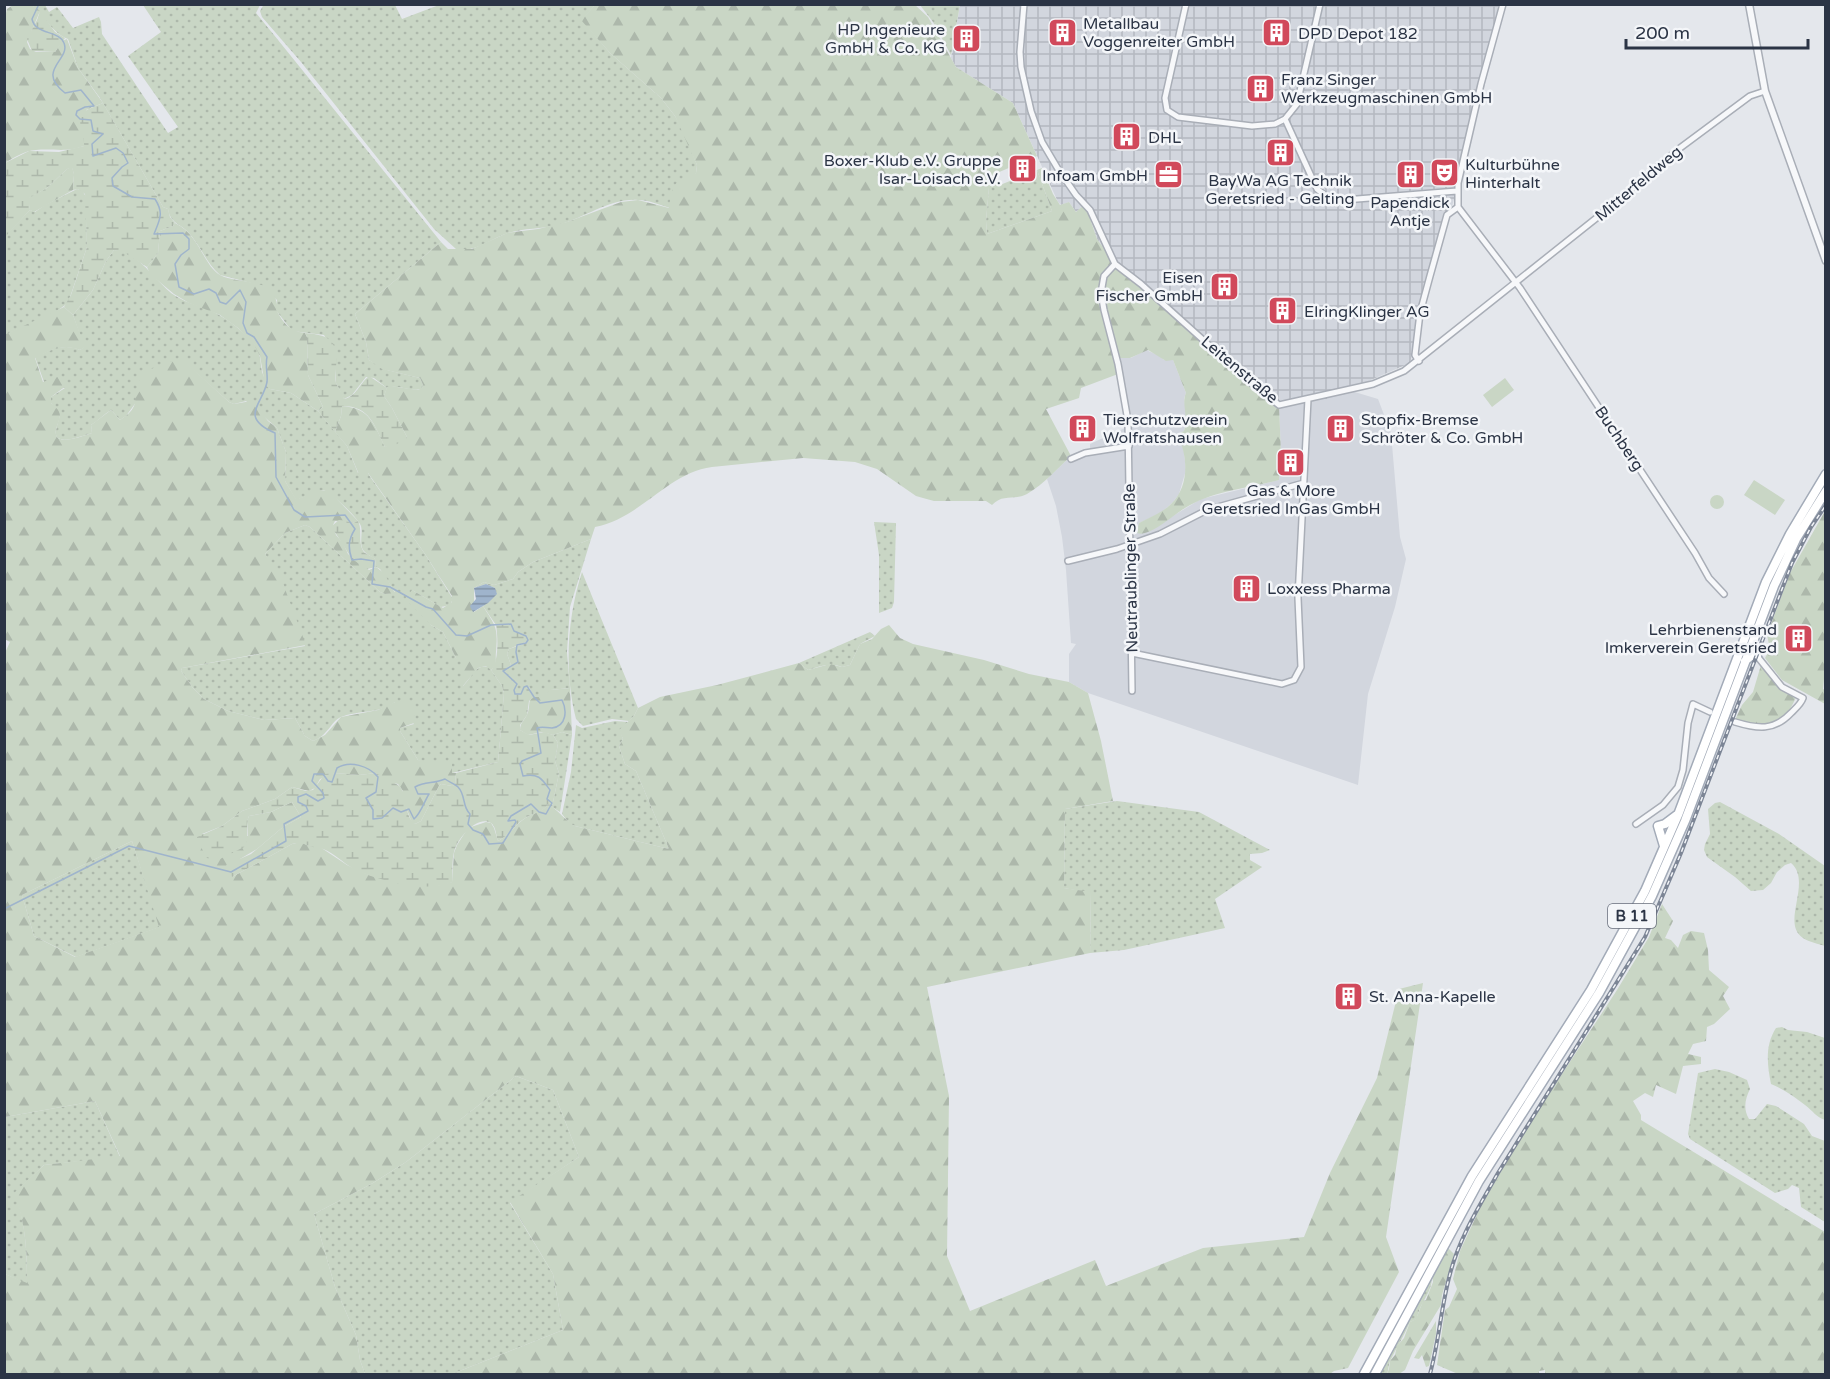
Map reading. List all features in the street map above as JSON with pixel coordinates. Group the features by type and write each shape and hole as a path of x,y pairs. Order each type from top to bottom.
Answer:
{"main road":[{"name":"B 11","path":"1364,1374 1389,1332 1472,1176 1597,980 1640,901 1678,815 1766,582 1790,534 1826,474"},
{"name":"B 11","path":"1375,1374 1479,1181 1599,993 1633,934 1685,821 1753,639 1785,562 1826,491"},
{"path":"1753,639 1753,651 1757,656"},
{"path":"1745,662 1751,656 1757,656"},
{"path":"1664,847 1658,826 1678,815"}],"street":[{"name":"Leitenstraße","path":"1024,4 1020,52 1031,111 1042,142 1070,186 1090,210 1115,264 1279,405 1373,384 1404,371 1515,283"},
{"path":"1186,4 1165,98 1167,110 1178,117 1252,126 1275,124 1285,119 1297,104 1320,4"},
{"path":"1503,4 1481,84 1456,191 1458,207 1515,283"},
{"path":"1749,4 1765,91 1826,261"},
{"name":"Mitterfeldweg","path":"1515,283 1680,147 1750,96 1765,91"},
{"path":"1285,119 1317,189 1332,201 1456,191"},
{"path":"1419,361 1415,355 1420,313 1447,215 1458,207"},
{"path":"1071,459 1085,453 1129,446 1128,421 1118,364 1101,293 1104,276 1115,264"},
{"name":"Buchberg","path":"1515,283 1663,503 1709,578 1724,594"},
{"path":"1132,653 1282,684 1294,680 1301,667 1298,598 1308,399"},
{"name":"Neutraublinger Straße","path":"1129,446 1132,691"},
{"path":"1068,561 1130,545 1160,534 1207,510 1304,483"},
{"path":"1735,722 1753,728 1763,729 1774,726 1785,720 1803,698 1782,687 1757,656"},
{"path":"1636,824 1663,805 1678,788 1693,704 1710,712"},
{"path":"1647,817 1658,826"}],"shaded area":[{"path":"960,5 1506,5 1410,363 1327,399 1274,401 1115,264 1097,239 1085,204 1076,212 1069,202 1061,205 1058,202 1013,103 956,67 951,58"},
{"path":"1146,350 1164,360 1173,360 1186,393 1184,398 1187,418 1184,431 1178,434 1183,444 1186,470 1179,494 1161,513 1139,523 1143,534 1201,499 1279,480 1281,453 1279,405 1348,390 1378,399 1391,433 1400,537 1406,559 1395,607 1368,694 1358,785 1088,693 1069,682 1069,654 1076,644 1071,643 1062,537 1056,506 1047,479 1071,456 1090,449 1090,444 1125,428 1119,358 1131,358"}],"green space":[{"path":"264,4 395,5 402,19 439,5 595,5 582,20 610,53 661,98 675,116 697,165 696,173 670,208 642,200 617,202 558,225 514,231 470,249 456,249 434,229 301,62 262,17 260,11"},
{"path":"914,4 928,17 956,67 1013,103 1037,156 990,176 987,234 1052,211 1037,170 1042,168 1060,205 1069,202 1076,212 1085,204 1097,239 1115,264 1279,405 1281,453 1279,480 1196,502 1154,529 1142,534 1137,533 1139,523 1164,510 1177,497 1182,488 1185,470 1181,442 1177,434 1184,431 1186,393 1173,360 1166,361 1148,350 1130,358 1119,358 1118,374 1081,388 1079,398 1046,409 1071,456 1045,481 1027,494 1000,499 992,505 986,501 934,501 916,496 877,469 855,462 803,458 712,467 681,478 626,515 595,527 591,539 533,562 518,572 513,579 494,585 484,582 474,588 474,612 483,606 495,628 496,662 491,670 486,666 478,668 462,687 463,660 458,661 443,632 431,625 405,599 412,590 443,608 452,602 452,596 368,473 360,477 347,446 335,432 342,406 351,407 365,414 374,424 385,447 407,437 384,396 387,387 390,386 418,390 423,385 420,378 382,369 369,360 366,342 355,314 441,242 448,249 472,249 507,233 567,222 621,202 638,200 669,208 673,188 682,179 696,173 697,165 675,116 661,98 610,53 581,20 595,5"},
{"path":"13,5 32,5 40,11 27,42 30,49 36,52 55,52 62,41 67,39 78,68 103,103 86,110 84,146 65,150 32,151 5,163 4,21 7,9"},
{"path":"32,5 45,5 49,12 57,7 73,28 99,17 102,34 168,133 178,127 128,56 161,32 143,5 260,5 256,13 441,242 355,314 366,342 369,360 387,370 420,378 422,389 387,388 374,378 366,377 352,395 344,399 336,383 336,356 324,335 292,331 275,309 277,300 263,286 220,275 215,270 192,236 173,220 168,209 163,207 100,98 78,68 68,39 57,33"},
{"path":"920,5 960,5 951,55 933,22"},
{"path":"40,11 55,32 65,38 55,52 32,51 27,39"},
{"path":"103,103 163,207 168,209 175,223 160,231 158,253 147,267 125,253 114,250 106,261 93,290 73,315 64,307 71,295 87,247 85,194 78,189 73,190 74,174 72,168 67,169 47,188 29,198 30,210 5,237 5,163 29,151 59,152 84,146 81,116 84,112"},
{"path":"72,167 73,190 34,212 30,210 28,198 47,188"},
{"path":"1037,170 1052,211 987,234 990,176 994,174 1000,185"},
{"path":"77,189 82,190 86,197 87,247 68,303 54,313 5,335 4,237 30,210 35,212"},
{"path":"175,223 196,242 214,270 228,278 265,287 276,299 276,309 284,322 291,328 305,333 308,375 323,407 318,411 291,393 270,389 265,385 260,356 254,344 238,328 220,315 189,303 174,294 150,274 147,267 158,253 160,231"},
{"path":"114,250 122,251 137,260 171,293 215,313 243,332 258,349 262,372 270,389 291,393 318,411 347,446 358,473 368,473 425,554 453,599 450,605 441,607 412,590 431,625 443,632 456,658 463,660 463,686 477,670 489,667 502,686 504,693 498,762 452,773 418,760 400,731 400,728 414,724 395,702 376,710 341,717 323,735 313,741 305,736 295,718 264,720 228,711 204,699 193,688 181,671 182,668 305,646 283,585 265,554 285,533 305,525 310,527 380,592 385,594 395,592 380,569 376,567 375,559 363,550 361,526 344,506 323,490 296,500 285,481 286,452 277,428 246,401 234,404 229,402 183,361 137,401 126,416 120,420 111,410 91,425 92,433 71,439 58,438 56,433 60,415 51,403 51,397 65,388 44,382 35,357 57,348 68,347 80,350 84,347 73,315 93,290 106,261"},
{"path":"64,307 73,315 85,347 80,350 68,347 57,348 35,358 43,382 60,376 66,386 51,397 51,403 58,409 60,415 56,435 63,440 92,433 91,425 111,410 120,420 126,416 135,404 138,384 145,374 157,366 171,362 183,360 229,402 234,404 251,401 277,428 286,452 285,481 296,499 322,490 331,493 358,521 356,523 335,521 333,525 336,535 348,554 369,570 376,567 384,573 395,593 380,592 310,527 305,525 285,533 265,554 279,573 306,645 182,668 181,671 204,699 228,711 264,720 295,718 305,736 313,741 325,735 341,717 378,710 395,702 408,702 413,708 415,720 414,723 400,728 400,731 418,760 452,764 452,773 456,773 455,785 441,784 421,821 415,824 412,823 403,799 403,791 398,784 389,782 376,773 359,775 335,773 320,779 315,788 309,791 292,787 275,799 242,811 222,826 202,834 248,836 249,816 271,812 292,802 301,817 283,827 257,849 240,859 232,877 292,844 301,842 309,846 320,847 347,865 369,875 423,886 436,886 452,882 454,853 468,828 486,822 491,823 498,841 524,819 548,804 575,826 669,849 636,771 625,764 619,746 623,739 619,730 634,716 638,708 660,697 717,685 799,663 808,670 830,664 842,667 850,665 860,644 872,639 881,629 889,625 900,638 913,644 1069,682 1088,693 1101,741 1113,801 1065,809 1064,888 1091,892 1090,953 927,987 949,1096 947,1256 970,1311 1095,1260 1106,1286 1203,1248 1304,1237 1330,1173 1377,1078 1399,989 1423,983 1386,1237 1399,1272 1348,1368 1330,1374 452,1374 563,1330 553,1274 510,1202 579,1157 553,1090 516,1076 406,1162 373,1183 314,1214 335,1287 356,1335 365,1374 5,1374 5,1274 27,1283 25,1238 14,1193 44,1165 120,1156 95,1101 5,1117 4,655 10,642 4,639 4,335","holes":["132,841 159,927 75,957 34,936 22,895"]},
{"path":"305,333 327,338 334,346 336,383 344,399 355,393 369,376 387,388 384,396 407,437 406,439 393,446 385,447 374,424 365,413 359,409 342,406 335,432 318,411 323,407 308,375"},
{"path":"1505,378 1514,390 1492,407 1483,395"},
{"path":"1754,480 1785,500 1775,515 1744,495"},
{"path":"1714,495 1720,495 1724,502 1720,509 1714,509 1710,505 1710,499"},
{"path":"1825,511 1826,678 1823,689 1825,690 1825,704 1782,680 1765,658 1770,649 1767,635 1790,573"},
{"path":"339,520 354,523 358,521 363,550 375,559 376,567 367,569 352,559 333,529 333,525"},
{"path":"874,522 896,523 894,602 892,608 879,613 879,555"},
{"path":"591,539 570,607 567,652 570,688 551,690 542,698 534,697 529,687 521,694 515,694 517,684 503,671 511,665 507,654 509,649 526,643 514,631 511,624 496,625 483,606 490,601 495,588 486,584 474,588 484,582 494,585 513,579 518,572 533,562"},
{"path":"582,572 638,708 629,721 612,719 583,726 576,719 570,682 569,645 573,608"},
{"path":"511,624 514,631 526,636 528,641 509,649 507,654 511,665 503,671 517,684 515,694 521,694 527,686 534,697 529,701 527,715 520,725 520,730 529,735 544,732 553,735 558,743 555,761 559,773 552,807 548,804 543,810 527,817 498,841 493,824 486,821 471,827 455,848 452,882 430,887 403,884 375,877 354,869 321,848 299,843 292,844 232,877 226,865 251,854 283,827 301,817 292,802 271,812 249,816 244,847 216,861 207,858 197,837 222,826 242,811 275,799 292,787 306,791 313,790 325,774 376,773 390,780 401,788 409,816 415,824 421,821 441,784 455,785 456,773 498,762 504,693 491,670 497,655 496,625"},
{"path":"870,632 875,636 860,644 850,665 842,667 825,665 808,670 799,663"},
{"path":"1761,665 1781,688 1796,697 1785,715 1772,723 1756,724 1735,720 1742,705 1753,692"},
{"path":"570,688 572,735 562,732 553,735 542,732 528,735 520,730 532,697 542,697 550,690"},
{"path":"615,721 628,722 620,730 623,739 619,746 625,764 636,771 669,849 575,826 570,824 562,814 571,772 576,725 582,728"},
{"path":"562,732 572,735 560,812 552,807 559,773 555,761 558,743 553,735"},
{"path":"1117,801 1199,812 1270,850 1250,854 1250,860 1262,867 1215,899 1225,928 1124,950 1090,953 1091,893 1064,888 1065,809"},
{"path":"1720,802 1779,834 1825,866 1825,946 1803,938 1797,931 1795,913 1799,881 1797,871 1791,863 1777,872 1771,883 1763,890 1751,891 1707,857 1704,850 1710,834 1708,809"},
{"path":"132,841 160,927 76,957 34,936 22,895"},
{"path":"1662,904 1673,921 1665,938 1671,940 1678,948 1683,935 1691,931 1704,933 1709,970 1729,987 1723,996 1730,1009 1714,1024 1707,1027 1706,1041 1693,1044 1688,1054 1701,1057 1701,1064 1683,1066 1676,1094 1656,1085 1653,1097 1645,1093 1633,1101 1641,1115 1641,1120 1825,1232 1825,1374 1545,1374 1545,1370 1539,1371 1539,1374 1458,1374 1437,1365 1445,1310 1449,1307 1457,1289 1453,1279 1460,1251 1480,1208 1522,1135 1649,937"},
{"path":"1782,1027 1825,1038 1825,1120 1793,1096 1771,1084 1768,1062 1770,1041 1776,1028"},
{"path":"1715,1069 1747,1080 1750,1089 1745,1108 1749,1119 1755,1119 1767,1104 1776,1106 1804,1124 1812,1136 1825,1141 1825,1222 1801,1207 1799,1188 1792,1185 1788,1189 1775,1193 1690,1139 1688,1134 1698,1073"},
{"path":"516,1076 553,1090 579,1157 510,1203 553,1274 563,1330 452,1374 365,1374 356,1335 335,1287 314,1214 373,1183 406,1162"},
{"path":"95,1101 120,1157 44,1165 15,1193 22,1216 25,1238 27,1284 5,1274 5,1117"},
{"path":"1446,1246 1454,1254 1441,1305 1413,1351 1405,1370 1399,1374 1387,1374 1397,1346 1404,1338 1410,1322 1416,1319 1423,1301 1426,1300 1433,1282 1432,1274"},
{"path":"1432,1274 1428,1293 1417,1319 1410,1322 1390,1361 1387,1374 1378,1374"},
{"path":"1436,1321 1436,1334 1429,1366 1426,1367 1422,1355 1419,1359 1414,1358"}],"water":[{"path":"486,584 495,588 497,594 473,612 470,606 476,599 474,588"}],"waterway":[{"path":"4,909 129,846 231,872 286,841 284,824 308,811 306,806 298,802 298,797 306,794 318,801 324,798 323,793 312,781 314,774 323,774 328,781 332,782 337,768 348,764 364,767 378,777 376,792 366,798 373,810 373,819 382,818 393,808 401,812 409,809 414,819 421,811 429,794 418,794 415,787 445,779 460,790 470,814 468,824 473,830 483,834 489,844 503,843 516,822 515,820 508,821 511,816 531,804 539,812 546,814 552,803 547,799 550,790 545,783 536,776 523,776 520,764 541,753 537,728 557,727 563,721 565,713 562,700 540,703 527,686 521,694 515,694 517,684 503,671 518,662 517,645 526,643 528,640 526,636 514,631 511,624 491,625 467,636 456,635 433,609 390,587 372,584 374,561 352,560 349,544 355,529 345,515 305,517 294,510 276,477 275,433 264,427 255,416 267,382 267,357 254,337 247,333 243,323 246,302 240,290 226,304 220,302 216,293 209,289 194,294 179,287 175,264 189,249 189,239 183,233 154,234 160,216 155,199 132,197 113,186 112,178 128,163 123,153 116,148 93,156 92,144 103,134 93,131 91,120 80,119 76,115 77,111 94,106 81,90 65,93 53,78 53,72 65,49 64,43 57,36 34,24 32,19 39,4"}],"railway":[{"path":"1430,1374 1447,1286 1464,1235 1498,1173 1645,937 1681,853 1792,563 1811,527 1826,505"}],"place":[{"name":"Metallbau Voggenreiter GmbH","path":"1062,32"},
{"name":"DPD Depot 182","path":"1277,33"},
{"name":"HP Ingenieure GmbH & Co. KG","path":"966,38"},
{"name":"Franz Singer Werkzeugmaschinen GmbH","path":"1260,88"},
{"name":"DHL","path":"1127,137"},
{"name":"BayWa AG Technik Geretsried - Gelting","path":"1280,152"},
{"name":"Boxer-Klub e.V. Gruppe Isar-Loisach e.V.","path":"1022,169"},
{"name":"Kulturbühne Hinterhalt","path":"1444,173"},
{"name":"Papendick Antje","path":"1410,174"},
{"name":"Infoam GmbH","path":"1169,175"},
{"name":"Eisen Fischer GmbH","path":"1224,286"},
{"name":"ElringKlinger AG","path":"1283,311"},
{"name":"Tierschutzverein Wolfratshausen","path":"1082,428"},
{"name":"Stopfix-Bremse Schröter & Co. GmbH","path":"1340,428"},
{"name":"Gas & More Geretsried InGas GmbH","path":"1291,462"},
{"name":"Loxxess Pharma","path":"1246,588"},
{"name":"Lehrbienenstand Imkerverein Geretsried","path":"1798,638"},
{"name":"St. Anna-Kapelle","path":"1348,996"}]}
